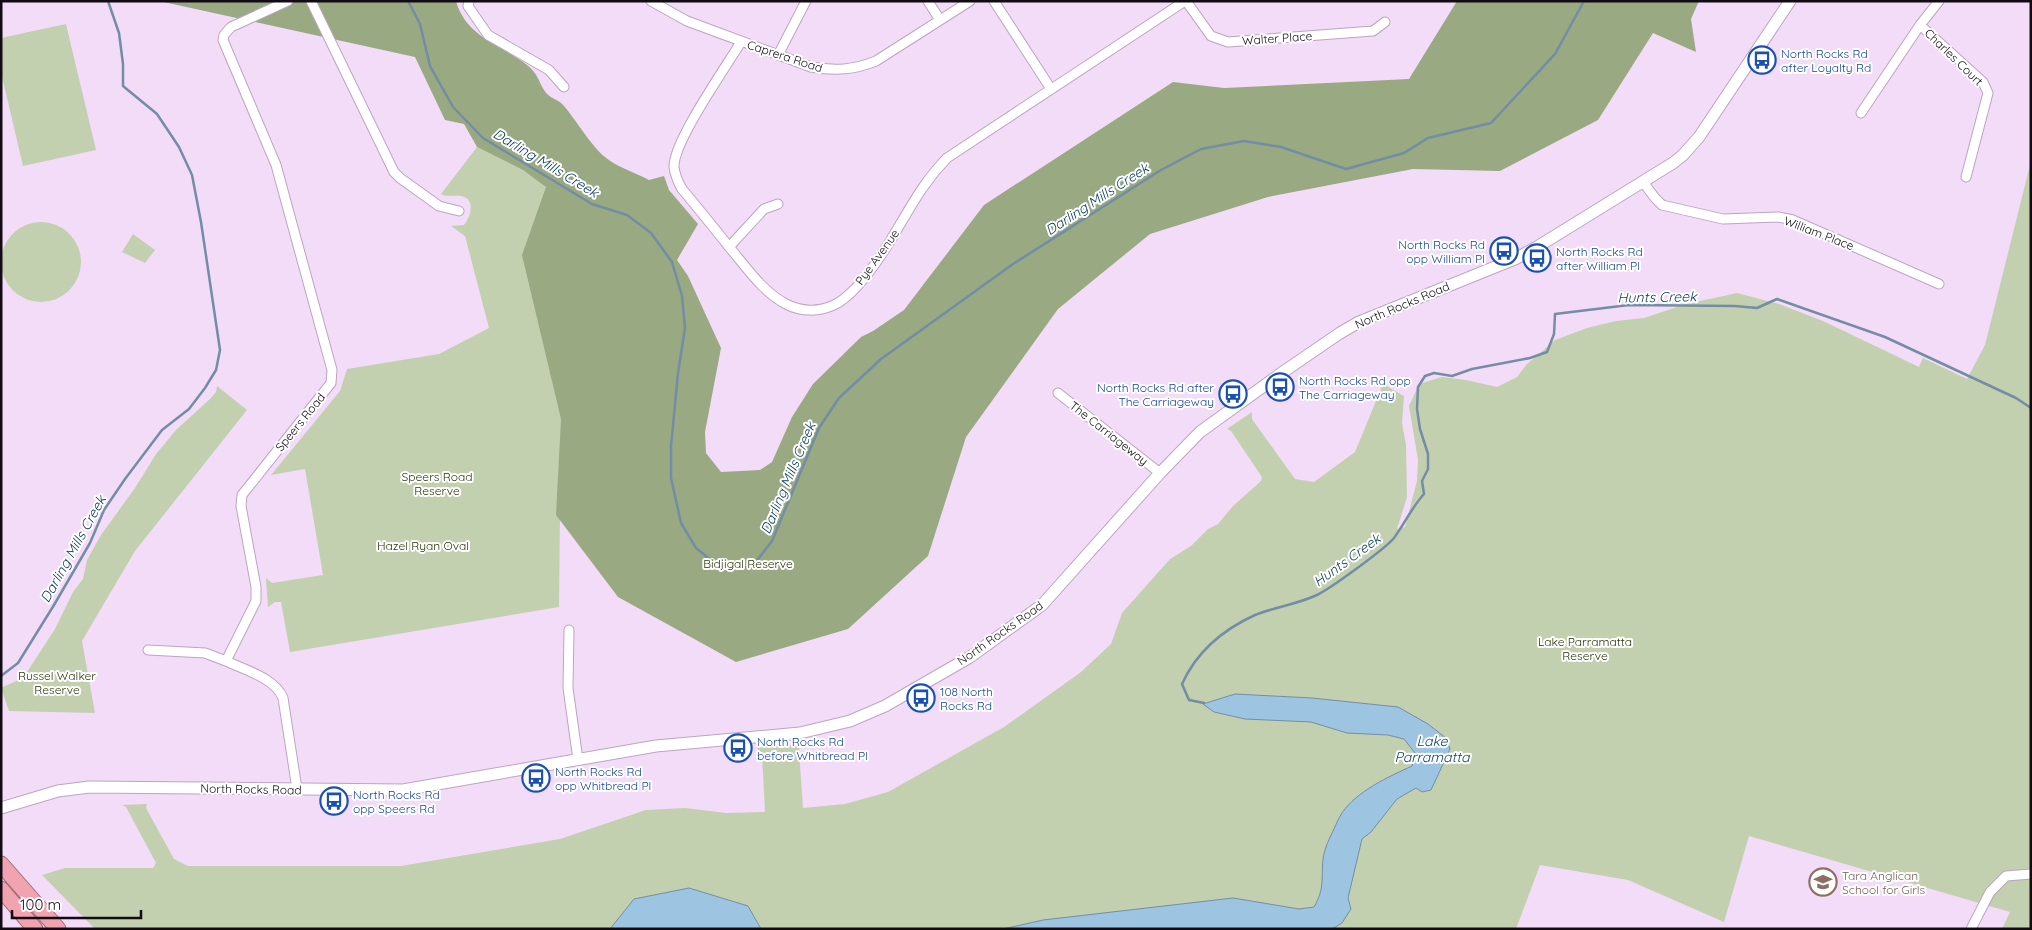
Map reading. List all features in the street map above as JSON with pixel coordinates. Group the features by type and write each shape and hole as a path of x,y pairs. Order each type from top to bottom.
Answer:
{"highway":[{"path":"1,864 58,929"},
{"path":"1,889 35,929"}],"main road":[{"name":"North Rocks Road","path":"1,808 58,791 89,787 403,790 656,746 818,730 850,722 885,706 970,657 1042,605 1160,473 1200,432 1231,408 1340,333 1375,315 1514,259 1643,182 1683,155 1699,137 1790,1"}],"street":[{"name":"Speers Road","path":"226,661 256,601 256,586 241,506 242,495 331,384 332,370 276,165 223,38 230,27 288,1"},
{"path":"311,1 394,172 439,206 459,211"},
{"path":"469,1 468,6 488,35 549,70 564,87"},
{"name":"Caprera Road","path":"651,1 687,21 811,67 828,70 860,68 876,61 970,1"},
{"path":"778,55 806,1"},
{"path":"928,1 940,20"},
{"path":"994,1 1051,89"},
{"name":"Pye Avenue","path":"741,42 681,141 674,166 676,177 682,189 748,271 775,297 797,309 822,309 835,304 847,296 870,270 887,246 917,194 947,158 1185,1"},
{"name":"Walter Place","path":"1185,1 1211,36 1228,42 1373,31 1385,22"},
{"path":"1861,113 1920,25 1939,1"},
{"name":"Charles Court","path":"1920,25 1983,82 1988,93 1966,177"},
{"name":"William Place","path":"1643,182 1662,205 1723,219 1778,217 1793,220 1940,284"},
{"path":"729,247 764,209 778,204"},
{"name":"The Carriageway","path":"1058,393 1160,473"},
{"path":"569,630 568,688 578,760"},
{"path":"148,650 205,652 270,683 281,694 295,771 296,789"},
{"path":"1971,929 1990,892 2006,876 2031,874"}],"green space":[{"name":"Bidjigal Reserve","path":"159,1 456,1 461,13 476,32 531,68 546,93 562,104 600,153 614,163 649,180 664,176 669,190 698,224 677,260 688,276 721,348 705,432 706,453 721,472 760,470 772,462 792,417 813,384 861,337 904,310 984,205 1173,82 1224,88 1409,79 1457,1 1699,1 1691,19 1696,52 1653,33 1598,120 1500,171 1413,169 1268,197 1150,234 1058,309 966,437 928,556 848,629 736,662 618,597 556,515 561,419 522,255 546,187 523,170 477,147 464,124 445,120 415,57"},
{"path":"66,24 96,150 23,166 1,72 1,38"},
{"name":"Speers Road Reserve","path":"477,147 523,170 571,204 560,517 559,607 290,652 281,602 275,602 268,607 266,578 272,583 323,575 305,469 271,475 340,391 347,369 439,354 489,328 465,236 451,226 464,225 470,213 469,201 461,196 441,194"},
{"name":"Lake Parramatta Reserve","path":"2031,161 2031,929 2002,929 2010,912 1749,836 1724,922 1628,880 1540,865 1516,929 95,929 42,875 65,868 153,868 156,863 126,807 122,805 147,804 146,808 174,859 188,866 401,866 560,839 646,810 685,808 726,813 765,812 762,754 757,748 801,744 799,750 803,808 845,804 888,792 1004,727 1081,672 1111,644 1122,613 1170,559 1191,546 1208,529 1218,524 1233,506 1261,481 1262,477 1231,431 1227,429 1252,412 1252,419 1295,479 1314,482 1355,452 1383,384 1404,396 1402,423 1406,445 1407,497 1397,529 1405,527 1417,481 1418,460 1409,406 1419,384 1442,377 1497,387 1517,377 1526,365 1555,340 1587,328 1616,321 1644,318 1686,304 1737,293 1779,304 1823,321 1919,367 1923,358 1967,379 1985,345"},
{"path":"41,222 56,225 69,234 78,247 81,262 78,277 69,290 56,299 41,302 26,299 13,290 4,277 1,262 4,247 13,234 26,225"},
{"path":"133,234 155,250 145,263 122,252"},
{"name":"Russel Walker Reserve","path":"217,386 247,410 135,551 82,641 95,713 9,711 1,688 16,681 27,672 55,629 73,592 83,579 87,560 101,535 135,488 156,454 176,430 210,399 216,392"}],"water":[{"name":"Lake Parramatta","path":"1235,694 1312,698 1398,707 1428,724 1446,738 1450,749 1431,790 1422,792 1416,788 1397,799 1371,832 1362,839 1348,898 1351,909 1342,923 1332,929 1003,929 1043,920 1233,898 1299,909 1314,907 1321,889 1325,849 1342,813 1364,791 1412,766 1415,753 1404,739 1388,735 1347,733 1311,722 1245,719 1214,712 1203,704"},
{"path":"689,888 748,906 761,929 610,929 634,899"}],"waterway":[{"name":"Darling Mills Creek","path":"1,676 18,663 90,543 104,510 125,479 162,430 189,409 205,388 216,370 220,350 192,175 179,147 157,114 123,86 123,64 119,33 108,1"},
{"name":"Darling Mills Creek","path":"408,1 420,24 430,66 453,107 483,138 592,204 627,215 651,233 672,262 682,296 685,328 678,373 671,446 671,478 681,523 696,548 712,561 733,568 752,567 772,541 819,428 839,398 881,359 1013,264 1161,170 1201,149 1244,141 1281,147 1346,169 1404,153 1428,138 1491,123 1555,54 1584,1"},
{"name":"Hunts Creek","path":"1204,703 1189,700 1182,684 1195,661 1212,643 1232,627 1255,615 1317,595 1345,577 1394,538 1424,494 1422,481 1428,469 1428,454 1420,429 1417,409 1418,387 1425,376 1434,373 1452,376 1472,369 1530,358 1547,352 1554,334 1555,314 1629,305 1757,308 1777,299 1885,337 2016,398 2031,408"}],"place":[{"name":"North Rocks Rd after Loyalty Rd","path":"1762,60"},
{"name":"North Rocks Rd opp William Pl","path":"1504,251"},
{"name":"North Rocks Rd after William Pl","path":"1537,258"},
{"name":"North Rocks Rd opp The Carriageway","path":"1280,387"},
{"name":"North Rocks Rd after The Carriageway","path":"1233,394"},
{"name":"108 North Rocks Rd","path":"921,698"},
{"name":"North Rocks Rd before Whitbread Pl","path":"738,748"},
{"name":"North Rocks Rd opp Whitbread Pl","path":"536,778"},
{"name":"North Rocks Rd opp Speers Rd","path":"334,801"},
{"name":"Tara Anglican School for Girls","path":"1823,882"}],"park label":[{"name":"Hazel Ryan Oval","path":"423,545"}]}
